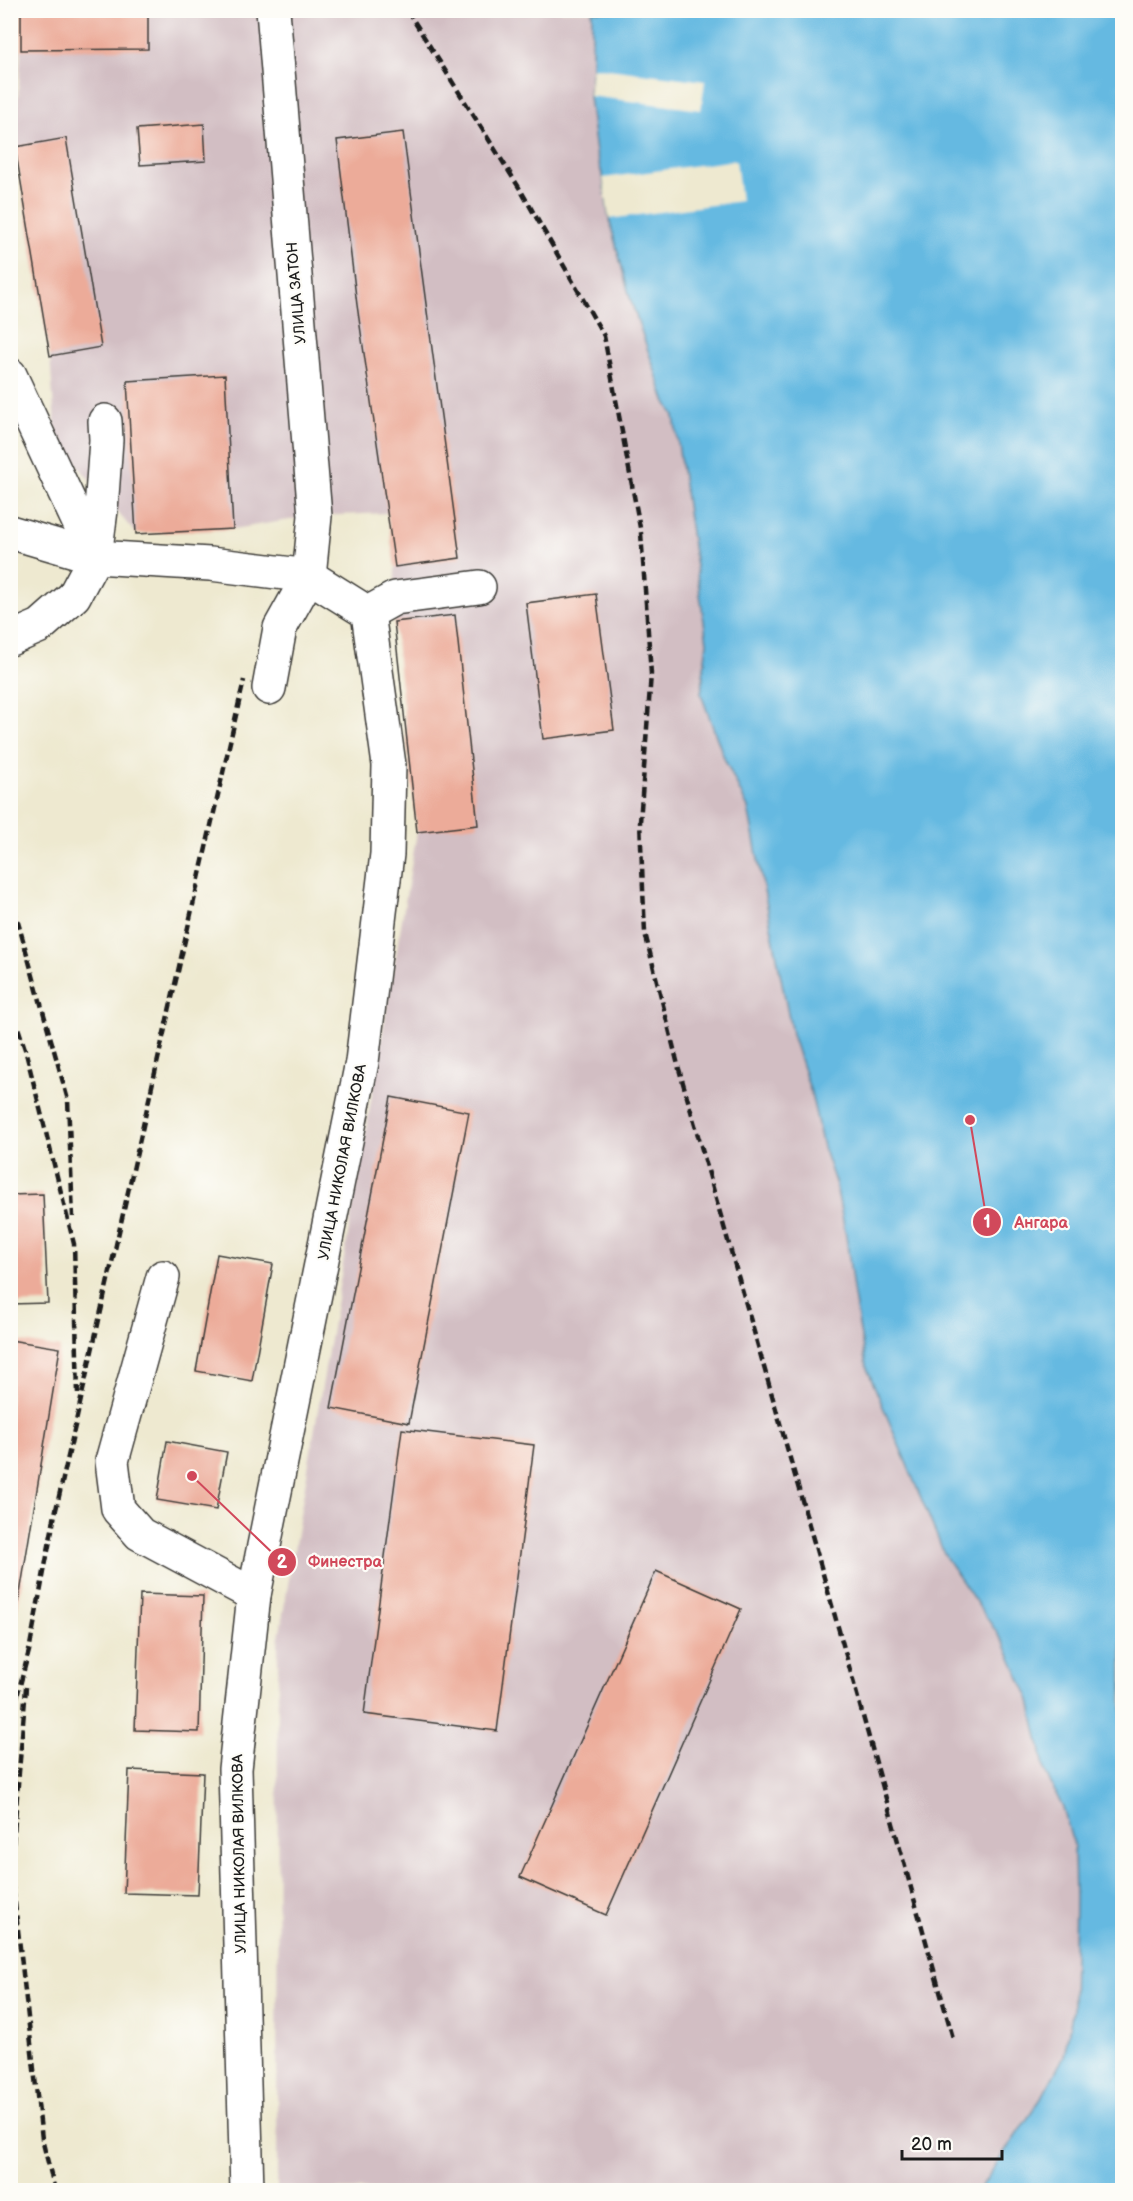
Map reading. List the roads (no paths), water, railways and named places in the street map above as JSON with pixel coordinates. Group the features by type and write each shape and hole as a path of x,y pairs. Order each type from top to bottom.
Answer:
{"street":[{"name":"УЛИЦА ЗАТОН","path":"273,10 315,516 309,576"},
{"path":"10,375 95,557"},
{"path":"10,639 40,626 74,596 95,557 103,486 105,421"},
{"path":"10,532 95,557 210,564 309,576 368,613 395,598 479,587"},
{"path":"269,688 280,628 309,576"},
{"name":"УЛИЦА НИКОЛАЯ ВИЛКОВА","path":"247,2190 235,1769 254,1595 362,1062 387,854 389,765 368,613"},
{"path":"163,1277 112,1461 118,1509 140,1534 254,1595"}],"water":[{"path":"592,11 1122,11 1122,2190 979,2190 1042,2097 1064,2056 1073,2010 1074,1847 1063,1808 1045,1771 1030,1700 1004,1643 946,1558 866,1366 836,1185 823,1147 811,1093 792,1034 748,808 724,758 701,694 707,642 674,416 665,400 630,298 609,219 603,178 596,152 589,96 592,67"}],"railway":[{"path":"407,10 520,189 604,336 641,533 651,674 640,822 645,933 679,1069 953,2038"},
{"path":"10,1723 29,1651 55,1514 244,680"},
{"path":"10,894 68,1100 73,1217"},
{"path":"10,1003 25,1049 74,1244 78,1394"},
{"path":"26,1687 11,1869 42,2139 55,2190"}],"place":[{"name":"Ангара","path":"970,1120"},
{"name":"Финестра","path":"192,1476"}]}
